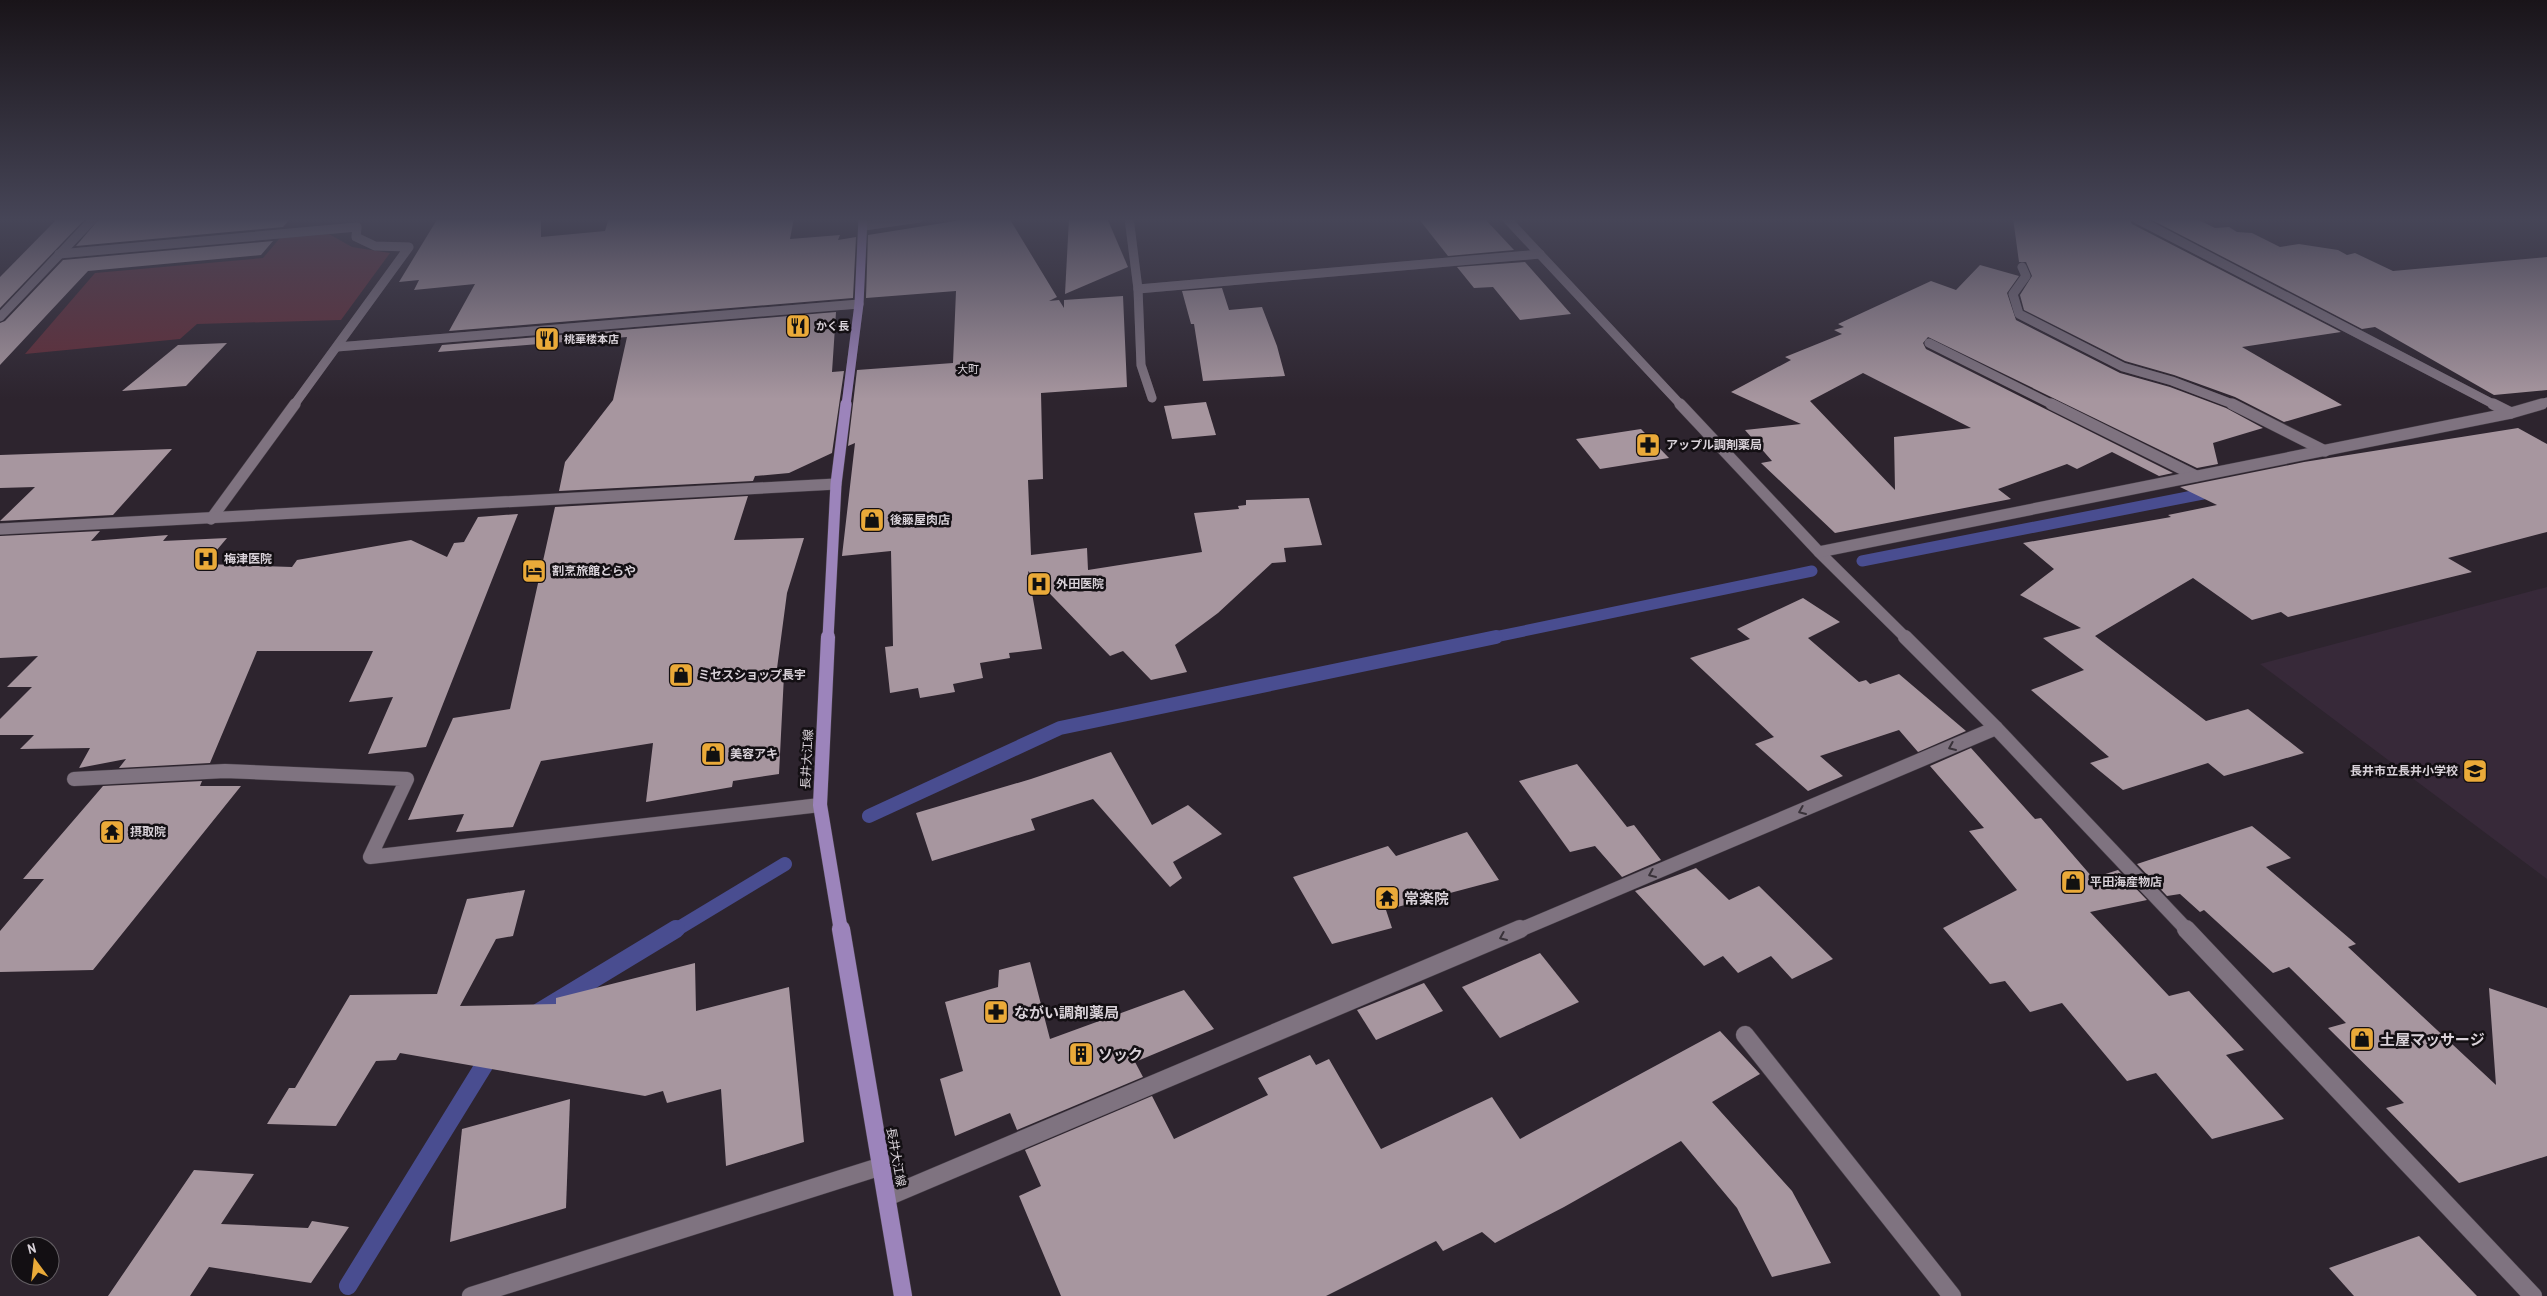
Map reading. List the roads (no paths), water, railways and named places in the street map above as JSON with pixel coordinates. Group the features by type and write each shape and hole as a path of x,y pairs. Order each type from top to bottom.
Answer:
{"main road":[{"name":"長井大江線","path":"860,278 859,304 836,484 820,805 903,1296"}],"street":[{"path":"0,317 36,278"},
{"path":"211,519 386,278"},
{"path":"1137,278 1141,365 1152,398"},
{"path":"1138,289 1259,278"},
{"path":"1563,278 1819,552 1996,728 2533,1296"},
{"path":"2024,278 2013,294 2019,314 2123,367 2172,381 2229,402 2325,451"},
{"path":"2252,278 2511,413"},
{"path":"337,347 859,304"},
{"path":"1929,343 2196,476"},
{"path":"1819,552 2511,413 2547,402"},
{"path":"0,529 836,484"},
{"path":"887,1197 1996,728"},
{"path":"74,779 225,771 407,778 370,857 820,805"},
{"path":"1745,1035 1952,1296"},
{"path":"472,1296 882,1166"}],"waterway":[{"path":"1862,561 2213,492"},
{"path":"1490,638 1812,571"},
{"path":"869,816 1060,728 1496,637"},
{"path":"674,931 785,864"},
{"path":"539,1012 676,929"},
{"path":"348,1286 491,1054"}],"place":[{"name":"かく長","path":"798,326"},
{"name":"桃華楼本店","path":"547,339"},
{"name":"アップル調剤薬局","path":"1648,445"},
{"name":"後藤屋肉店","path":"872,520"},
{"name":"梅津医院","path":"206,559"},
{"name":"割烹旅館とらや","path":"534,571"},
{"name":"外田医院","path":"1039,584"},
{"name":"ミセスショップ長宇","path":"681,675"},
{"name":"美容アキ","path":"713,754"},
{"name":"長井市立長井小学校","path":"2475,771"},
{"name":"摂取院","path":"112,832"},
{"name":"平田海産物店","path":"2073,882"},
{"name":"常楽院","path":"1387,898"},
{"name":"ながい調剤薬局","path":"996,1012"},
{"name":"土屋マッサージ","path":"2362,1039"},
{"name":"ソック","path":"1081,1054"}],"district":[{"name":"大町","path":"968,369"}]}
